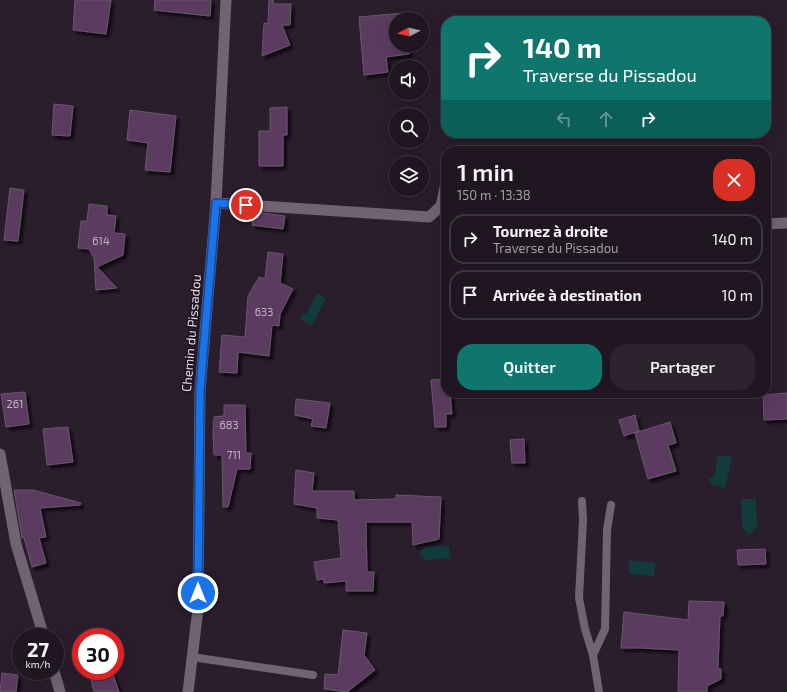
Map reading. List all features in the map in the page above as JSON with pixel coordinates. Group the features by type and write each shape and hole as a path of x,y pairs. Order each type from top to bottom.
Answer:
{"street":[{"name":"Chemin du Pissadou","path":"188,692 198,609 200,391 216,203 226,0"},
{"path":"216,203 429,217 441,206"},
{"path":"771,224 787,223"},
{"path":"0,454 16,544 41,628"},
{"path":"57,680 60,692"}],"lane":[{"path":"582,501 583,520 579,598 584,629 593,655 599,692"},
{"path":"593,655 605,629 607,530 611,505"},
{"path":"192,657 313,675"}],"shaded area":[{"path":"317,293 326,298 312,326 300,319 303,313 306,314"},
{"path":"718,455 732,457 725,488 712,485 709,481 709,479 714,476"},
{"path":"741,499 756,499 757,528 749,534 742,529"},
{"path":"449,546 450,558 425,560 419,554 424,547"},
{"path":"629,560 655,563 654,576 629,574"}],"building":[{"path":"75,0 111,0 106,34 73,30"},
{"path":"155,0 211,0 210,16 154,10"},
{"path":"269,0 273,0 274,4 291,4 290,25 282,25 290,45 262,56 264,23 268,24"},
{"path":"389,14 389,52 409,52 409,54 386,57 388,72 364,75 359,17"},
{"path":"54,104 73,106 70,136 52,135"},
{"path":"287,107 287,135 283,135 283,166 259,166 259,131 270,131 270,108"},
{"path":"130,110 176,116 170,172 145,170 148,143 127,140"},
{"path":"10,188 24,190 18,241 4,240"},
{"path":"89,204 107,206 107,215 116,216 114,233 125,234 123,255 97,267 117,288 96,290 94,258 89,249 78,248 81,221 87,221"},
{"path":"254,212 285,216 283,229 252,225"},
{"path":"268,252 283,254 280,283 293,289 280,314 279,326 272,325 269,356 238,352 237,373 219,372 222,335 245,337 248,296 259,277 265,279"},
{"path":"441,379 441,398 450,398 452,414 446,414 446,427 435,427 431,380"},
{"path":"25,392 29,424 6,427 1,394"},
{"path":"787,393 787,419 764,420 763,398 771,398 771,394"},
{"path":"296,399 330,403 326,428 311,426 313,419 295,415"},
{"path":"224,405 245,405 246,453 251,453 250,469 237,469 228,507 223,507 222,455 214,455 213,433 214,417 224,416"},
{"path":"635,415 639,431 624,436 619,420"},
{"path":"670,422 676,443 668,445 676,471 648,479 635,433"},
{"path":"68,427 73,462 47,465 43,429"},
{"path":"524,439 525,463 512,463 510,440"},
{"path":"296,470 314,473 312,491 354,491 354,500 396,499 396,495 441,497 439,539 413,545 412,522 366,522 367,572 374,572 373,591 346,591 346,581 324,583 324,579 317,580 314,562 341,558 338,520 317,518 317,508 294,504"},
{"path":"14,490 33,490 81,503 80,505 40,508 46,537 39,538 46,563 32,567 24,538 22,538"},
{"path":"765,549 766,564 738,565 737,550"},
{"path":"689,601 724,602 723,616 720,616 718,668 721,669 721,679 707,686 707,692 678,692 679,650 621,648 624,612 688,620"},
{"path":"343,630 367,633 364,655 375,670 347,692 324,689 325,674 338,675"},
{"path":"2,673 12,674 12,680 17,680 16,692 0,692"},
{"path":"91,680 115,680 119,692 94,692"}],"route":[{"path":"198,593 200,391 216,203 246,205"}]}
